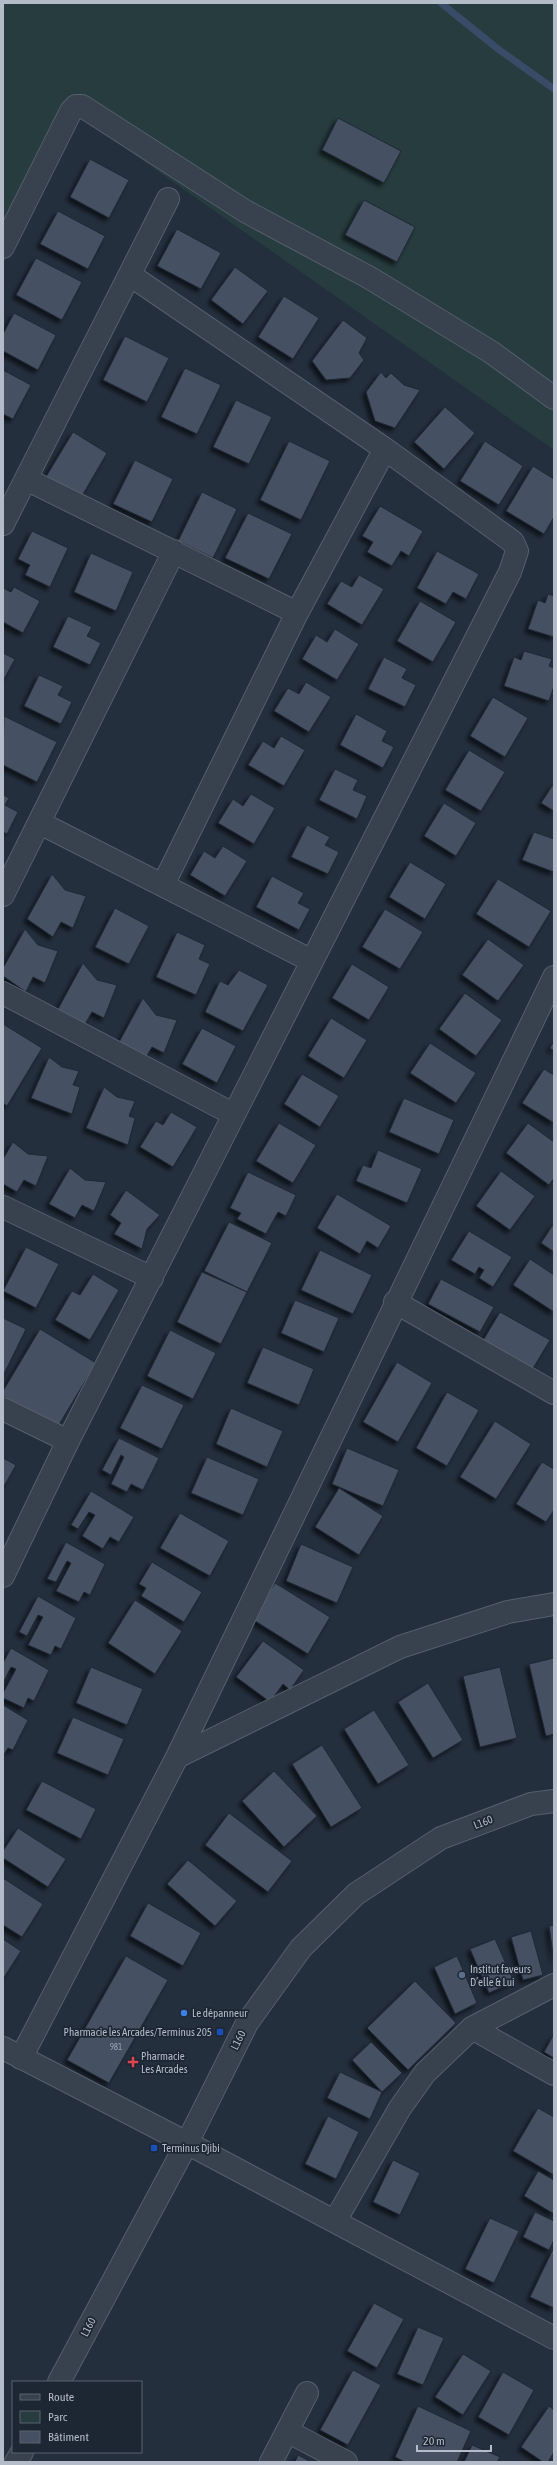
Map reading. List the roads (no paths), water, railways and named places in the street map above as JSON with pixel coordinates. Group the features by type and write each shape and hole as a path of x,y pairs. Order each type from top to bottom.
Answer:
{"street":[{"path":"3,247 71,111 76,106 82,106 244,211 370,278 491,352 554,398"},
{"path":"3,524 168,199"},
{"path":"3,1576 68,1441 506,579 517,551 513,542 385,449 130,275"},
{"path":"163,885 297,613 385,449"},
{"path":"26,479 297,613"},
{"path":"3,895 174,551"},
{"path":"40,823 312,961"},
{"path":"554,977 395,1302 177,1757 12,2053 187,2143 554,2338"},
{"path":"3,993 234,1114"},
{"path":"3,1207 152,1278"},
{"path":"395,1302 554,1393"},
{"path":"3,1409 68,1441"},
{"path":"177,1757 400,1647 508,1612 554,1604"},
{"name":"L160","path":"60,2381 187,2143 247,2023 301,1948 356,1894 441,1838 531,1804 554,1801"},
{"path":"335,2221 400,2108 424,2073 472,2028 554,1985"},
{"path":"472,2028 554,2074"},
{"path":"271,2462 307,2393"},
{"path":"287,2431 346,2462"},
{"path":"16,2462 21,2453"}],"waterway":[{"path":"441,3 498,49 554,89"}],"place":[{"name":"Institut faveurs D’elle & Lui","path":"462,1975"},
{"name":"Le dépanneur","path":"184,2013"},
{"name":"Pharmacie les Arcades/Terminus 205","path":"220,2032"},
{"name":"Pharmacie Les Arcades","path":"133,2062"},
{"name":"Terminus Djibi","path":"154,2148"}]}
